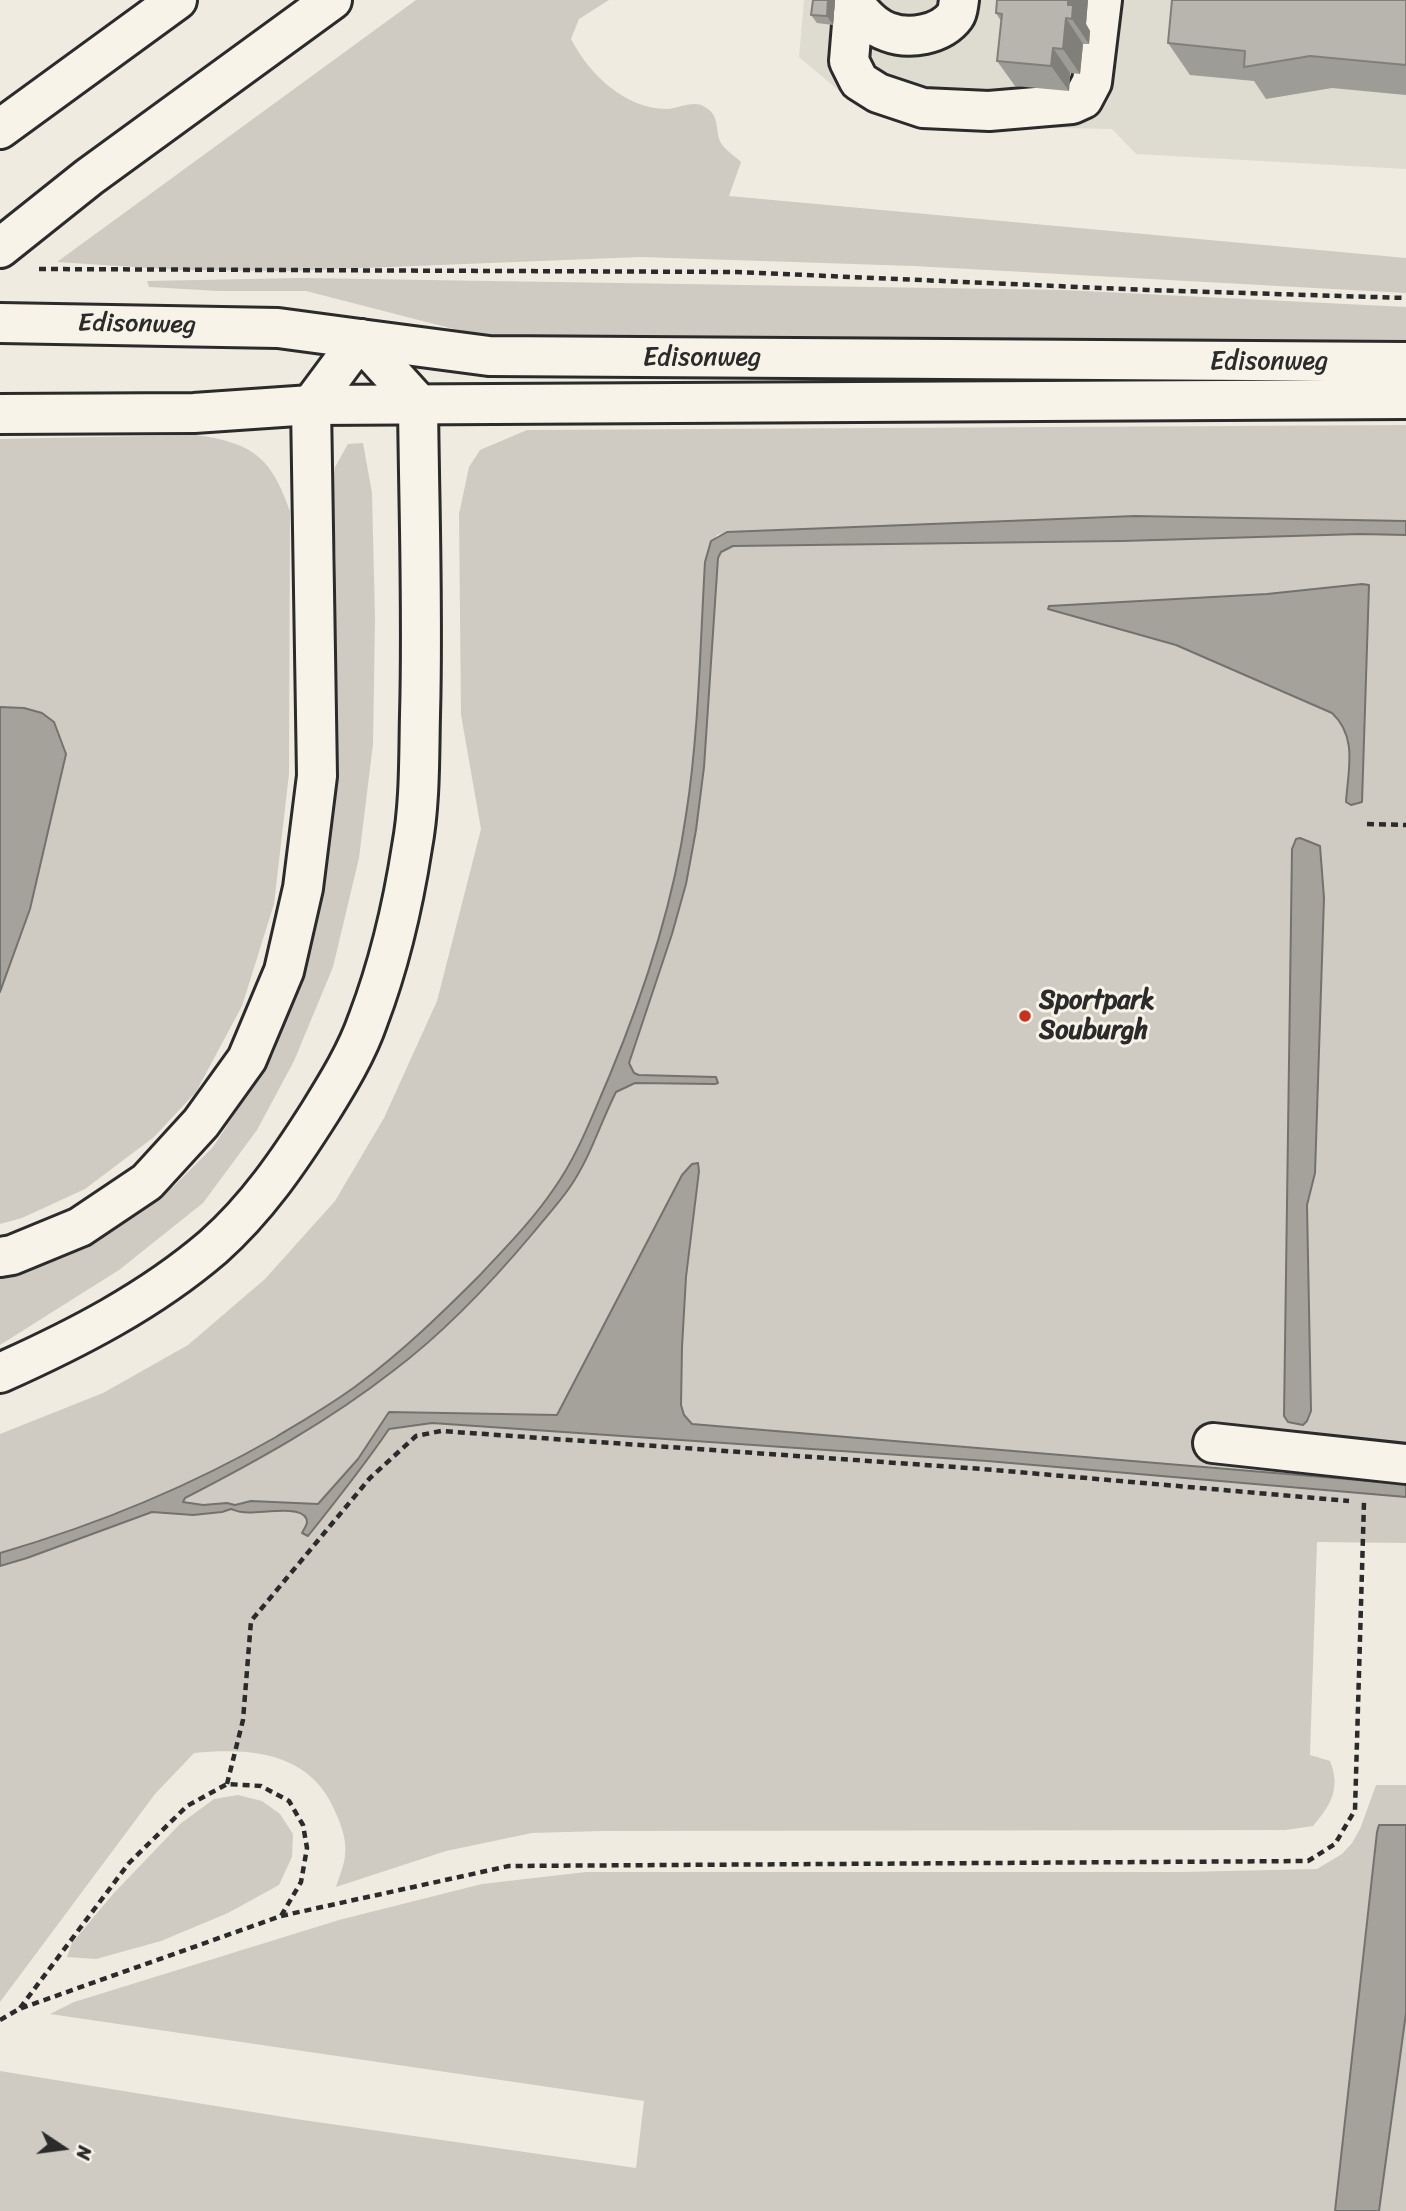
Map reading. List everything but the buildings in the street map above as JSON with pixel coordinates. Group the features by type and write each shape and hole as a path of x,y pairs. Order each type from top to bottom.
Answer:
{"main road":[{"path":"0,129 177,0"},
{"path":"13,259 89,177 332,0"},
{"path":"854,2 874,25 887,32 918,36 947,24 957,14 959,0"},
{"path":"854,2 849,61 859,81 878,93 922,108 989,111 1072,104 1083,99 1092,82 1102,0"},
{"name":"Edisonweg","path":"0,323 278,328 489,356 1406,362"},
{"path":"0,1257 12,1255 80,1227 147,1182 201,1124 247,1059 284,971 303,888 317,776 311,405 360,339 418,403 421,686 414,833 389,955 368,1022 338,1083 290,1159 258,1201 213,1247 154,1291 106,1322 0,1373"},
{"name":"Edisonweg","path":"0,414 194,414 311,405 418,403 1406,399"},
{"path":"1213,1443 1406,1464"}],"path":[{"name":"Edisonweg","path":"13,259 133,270 737,272 1406,298"},
{"path":"1367,824 1406,825"},
{"path":"227,1784 243,1720 251,1621 370,1478 416,1436 441,1431 983,1469 1350,1501"},
{"path":"0,2020 19,2009 281,1916 509,1866 1308,1861 1335,1844 1355,1810 1364,1502 1374,1503"},
{"path":"19,2009 129,1863 187,1806 227,1784 261,1786 289,1801 303,1825 307,1848 301,1882 281,1916"}],"shaded area":[{"path":"416,0 609,0 579,19 571,39 598,77 623,96 637,103 667,109 698,104 712,113 721,143 741,162 729,196 1406,258 1406,293 914,266 641,257 289,271 180,270 57,262"},
{"path":"804,0 1406,0 1406,169 1136,154 1112,129 913,125 843,94 799,57"},
{"path":"301,278 1064,290 1406,307 1406,351 1178,343 477,335 306,291 219,291 149,287 147,281"},
{"path":"1406,425 1406,521 1135,516 727,532 717,535 705,562 694,752 680,849 665,916 634,1013 609,1077 577,1149 553,1190 508,1245 436,1318 376,1371 329,1404 276,1437 176,1488 107,1517 0,1553 0,1434 103,1393 188,1345 265,1279 335,1201 384,1118 437,1001 481,829 461,715 459,514 469,467 480,450 527,430"},
{"path":"196,435 232,443 257,456 275,477 290,511 289,774 274,904 242,1006 196,1092 154,1137 85,1189 22,1218 0,1224 0,439"},
{"path":"363,443 372,493 375,619 373,744 359,858 333,967 294,1061 257,1130 203,1203 119,1270 0,1345 0,1275 39,1267 172,1188 213,1147 273,1055 301,978 332,677 336,559 332,488 335,467 348,444"},
{"path":"1135,516 1406,521 1406,535 733,546 721,552 718,558 704,767 696,830 686,884 672,934 629,1063 634,1073 639,1075 716,1077 718,1083 635,1083 616,1092 583,1164 566,1193 467,1306 412,1356 344,1407 266,1455 185,1498 183,1502 203,1505 235,1505 251,1501 318,1504 358,1459 389,1412 557,1415 682,1175 692,1164 698,1163 682,1347 681,1405 684,1415 692,1424 1406,1484 1406,1497 987,1461 432,1423 389,1429 308,1536 302,1533 307,1524 306,1518 295,1512 248,1513 231,1509 193,1515 152,1512 0,1566 0,1553 107,1517 176,1488 276,1437 340,1397 421,1332 479,1276 518,1234 553,1190 584,1135 622,1045 665,916 680,849 694,752 705,562 711,541 727,532"},
{"name":"Sportpark Souburgh","path":"1406,535 1406,1484 692,1424 684,1415 681,1405 682,1347 686,1277 698,1164 682,1175 557,1415 389,1412 358,1459 318,1504 251,1501 235,1505 203,1505 183,1502 185,1498 222,1479 396,1369 569,1188 596,1140 616,1092 635,1083 718,1082 716,1077 639,1075 634,1073 629,1063 672,935 686,884 696,830 704,767 718,558 721,552 732,546 1122,541"},
{"path":"1369,585 1362,802 1351,805 1346,802 1350,754 1348,743 1340,722 1332,713 1176,645 1048,609 1049,606 1267,594"},
{"path":"0,707 24,708 42,713 54,722 66,754 30,909 0,992"},
{"path":"1296,839 1320,846 1324,898 1315,1173 1307,1205 1311,1411 1303,1425 1288,1422 1284,1416 1292,849"},
{"path":"432,1423 987,1461 1406,1497 1406,1543 1317,1542 1310,1755 1330,1761 1335,1780 1329,1803 1313,1826 1285,1830 532,1833 446,1851 336,1887 345,1856 343,1832 323,1790 309,1775 293,1764 256,1753 194,1753 155,1794 0,2002 0,1566 152,1512 222,1512 231,1509 249,1513 289,1511 304,1516 308,1523 302,1531 308,1536 389,1429"},
{"path":"1376,1785 1406,1785 1406,1825 1380,1825 1377,1832 1335,2211 0,2211 0,2071 296,2119 636,2168 644,2101 50,2014 74,2002 339,1920 482,1884 586,1872 1183,1872 1317,1869 1342,1854 1352,1843"},
{"path":"238,1795 262,1801 280,1814 293,1834 292,1857 279,1885 228,1913 161,1941 96,1959 67,1957 72,1943 113,1894 180,1824 214,1799"},
{"path":"1379,1825 1406,1825 1406,2013 1379,2211 1335,2211 1377,1832"},
{"path":"1406,2013 1406,2211 1379,2211"}],"place":[{"name":"Sportpark Souburgh","path":"1025,1016"}]}
